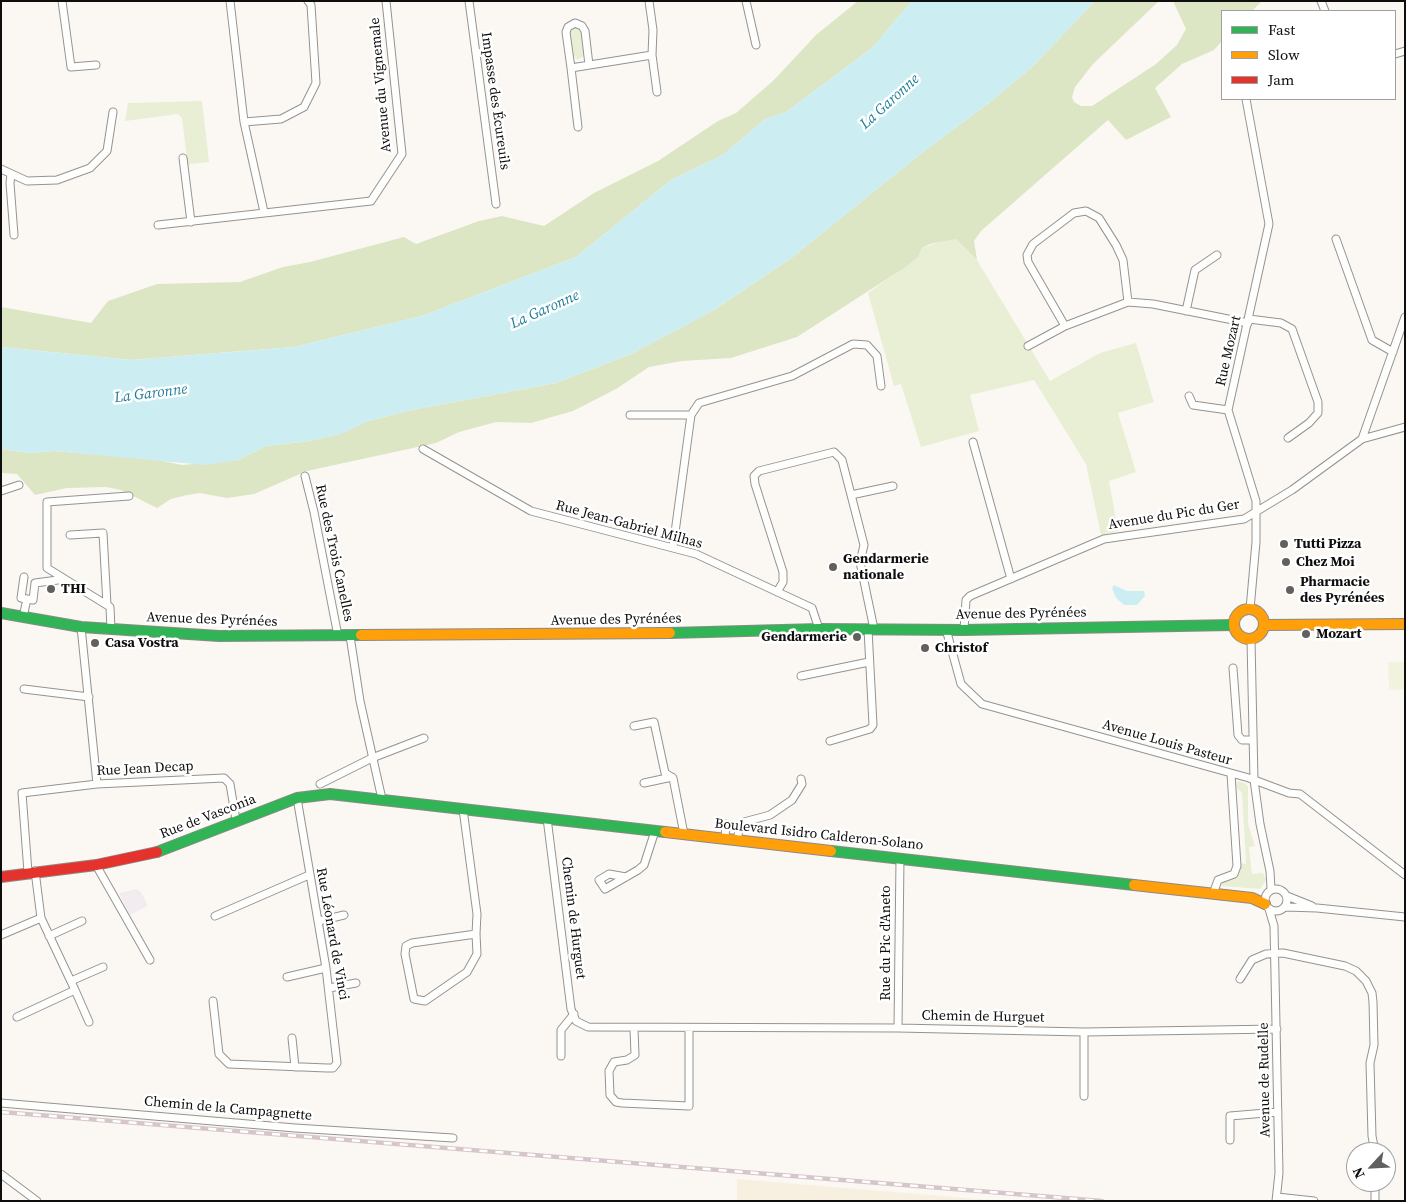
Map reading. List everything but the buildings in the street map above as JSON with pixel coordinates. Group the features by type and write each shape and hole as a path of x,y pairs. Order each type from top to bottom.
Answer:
{"main road":[{"path":"1250,609 1257,611 1262,617 1264,625 1260,635 1251,640 1242,638 1236,633 1233,625 1235,616 1242,610 1250,609"},
{"name":"Avenue des Pyrénées","path":"1,613 81,627 219,636 628,634 819,629 964,630 1233,625"},
{"path":"1264,625 1405,624"},
{"name":"Rue de Vasconia","path":"1,877 96,865 155,853 236,820 297,798 330,794 382,799"},
{"name":"Boulevard Isidro Calderon-Solano","path":"382,799 1213,894 1252,898 1270,897"}],"street":[{"path":"62,1 71,68 96,65"},
{"path":"230,1 244,122 264,212"},
{"path":"244,122 281,119 304,107 316,83 310,5 308,1"},
{"name":"Avenue du Vignemale","path":"158,226 264,212 371,201 402,154 386,1"},
{"name":"Impasse des Écureuils","path":"469,1 496,204"},
{"path":"649,1 653,30 652,55 657,92"},
{"path":"746,1 756,44"},
{"path":"578,127 566,32 568,27 575,23 582,26 585,31 589,65"},
{"path":"571,68 652,55"},
{"name":"Rue Mozart","path":"1228,410 1269,224 1246,100"},
{"path":"1,169 27,181 57,180 90,168 106,151 112,112"},
{"path":"184,158 191,222"},
{"path":"11,174 14,235"},
{"path":"1065,326 1028,262 1027,255 1033,244 1074,213 1086,211 1099,218 1116,245 1124,260 1128,302"},
{"path":"1336,239 1372,340 1393,352"},
{"path":"1186,311 1195,270 1217,255"},
{"path":"1028,346 1065,326 1128,302 1153,304 1248,321 1281,323 1292,329 1318,402 1318,413 1309,423 1288,438"},
{"path":"1362,439 1405,317"},
{"path":"673,547 691,415 699,403 792,376 853,344 867,345 877,356 882,386"},
{"path":"1189,396 1193,405 1228,410 1253,489 1256,501 1256,542 1250,609"},
{"path":"630,415 691,415"},
{"name":"Avenue du Pic du Ger","path":"964,630 966,600 970,596 1104,539 1235,520 1255,513 1292,490 1362,439 1405,427"},
{"path":"973,442 1011,579"},
{"name":"Rue Jean-Gabriel Milhas","path":"423,449 531,511 696,554 812,608 819,629"},
{"path":"777,592 784,576 755,484 756,473 834,452 842,460 864,546 860,562 871,629 869,662 872,727 830,740"},
{"name":"Rue des Trois Canelles","path":"305,476 338,636"},
{"path":"1,491 19,485"},
{"path":"851,495 893,486"},
{"path":"112,629 110,607 47,568 47,502 129,496"},
{"path":"70,535 102,533 107,605"},
{"path":"24,577 21,598 33,600 35,583 63,578"},
{"path":"23,617 27,599"},
{"path":"81,627 96,784"},
{"name":"Avenue Louis Pasteur","path":"946,629 962,684 982,704 1254,780 1289,793 1300,794 1405,875"},
{"path":"350,636 360,701 382,799"},
{"name":"Avenue de Rudelle","path":"1251,640 1254,780 1260,824 1270,871 1270,897 1274,926 1279,1174 1276,1199 1314,1201"},
{"path":"802,676 869,662"},
{"path":"1233,668 1238,735 1242,740 1253,740"},
{"path":"24,688 89,697"},
{"path":"634,726 654,722 665,773 672,777 684,834"},
{"path":"320,784 372,758 424,738"},
{"path":"1213,894 1218,880 1234,874 1237,866 1231,774"},
{"path":"644,783 672,777"},
{"name":"Rue Jean Decap","path":"31,872 22,793 96,784 224,778 230,784 236,820"},
{"path":"737,840 740,826 744,822 770,814 792,800 802,784 801,779"},
{"name":"Rue Léonard de Vinci","path":"295,1067 333,1068 338,1058 319,921 309,875 297,798"},
{"path":"463,808 477,914 477,954 467,972 425,1001 414,999 405,954 406,946 412,943 476,934"},
{"name":"Chemin de Hurguet","path":"547,818 575,1018 588,1028 898,1028 1084,1032 1277,1029"},
{"path":"725,838 726,824"},
{"path":"626,877 644,865 655,831"},
{"name":"Rue du Pic d'Aneto","path":"898,1028 900,858"},
{"path":"96,865 150,960"},
{"path":"31,872 41,918 89,1022"},
{"path":"215,916 309,875"},
{"path":"1270,897 1287,896 1317,908"},
{"name":"Avenue de Rudelle","path":"1274,926 1287,896"},
{"path":"1270,897 1282,908 1317,908 1405,917"},
{"path":"319,921 344,914"},
{"path":"1,935 41,918"},
{"path":"49,936 82,921"},
{"path":"1240,978 1252,960 1266,954 1294,955 1345,966 1356,971 1370,987 1373,1002 1374,1045 1370,1063 1373,1142"},
{"path":"71,981 103,967"},
{"path":"287,977 326,968"},
{"path":"329,988 356,983"},
{"path":"17,1017 75,990"},
{"path":"213,1001 219,1054 229,1064 295,1067 292,1038"},
{"path":"561,1056 561,1030 575,1018"},
{"path":"634,1029 634,1054 627,1060 614,1062 609,1071 610,1095 616,1102 622,1103 689,1106 689,1028"},
{"path":"1084,1032 1084,1096"},
{"name":"Chemin de la Campagnette","path":"1,1102 295,1128 453,1138"},
{"path":"1230,1140 1230,1116 1278,1112"},
{"path":"1,1174 37,1201"}],"shaded area":[{"path":"137,889 141,892 148,906 130,915 119,893"},
{"path":"737,1179 1004,1201 737,1201"}],"green space":[{"path":"858,1 912,1 872,48 786,112 764,120 723,155 671,180 576,257 422,316 294,347 131,360 1,347 1,307 91,323 108,301 157,284 240,282 283,267 310,262 404,237 416,244 479,221 502,216 544,226 594,193 658,161 718,121 736,113 774,80 816,35"},
{"path":"1095,1 1159,1 1093,64 1075,87 1072,97 1074,102 1081,106 1092,106 1156,64 1177,45 1186,29 1173,1 1262,1 1253,10 1221,10 1221,42 1214,50 1182,64 1155,88 1171,117 1126,140 1108,120 981,231 974,241 977,260 956,239 930,244 922,248 918,257 904,268 797,337 731,358 682,361 649,367 616,389 573,411 531,423 496,422 459,432 436,443 307,471 254,494 227,498 200,493 171,499 157,508 121,490 106,487 67,488 35,495 17,474 1,473 1,449 30,453 54,451 154,459 182,465 238,460 266,446 309,441 340,434 368,421 411,410 556,383 631,354 714,310 790,259 923,152 989,103 1033,66"},
{"path":"576,27 582,33 585,55 578,60 572,54 569,33"},
{"path":"202,101 209,162 190,164 188,168 182,118 178,114 125,121 128,103"},
{"path":"949,239 956,239 977,260 1050,381 1100,353 1136,343 1154,402 1118,413 1136,472 1109,481 1118,531 1101,535 1086,464 1034,380 970,395 979,431 921,447 901,384 894,386 868,293 918,257 922,248"},
{"path":"1388,662 1405,662 1405,689 1389,690"},
{"path":"1238,781 1246,784 1248,787 1248,824 1255,846 1249,847 1252,874 1263,873 1266,880 1260,889 1221,886 1223,882 1237,875 1239,863 1246,864 1242,793 1235,786"}],"water":[{"name":"La Garonne","path":"912,1 1095,1 1033,66 989,103 923,152 790,259 714,310 631,354 556,383 411,410 368,421 341,434 309,441 266,446 238,460 205,465 54,451 30,453 1,449 1,347 131,360 294,347 422,316 576,257 671,180 723,155 764,120 786,112 872,48"},
{"path":"1114,585 1127,591 1144,591 1145,596 1137,605 1124,605 1116,598 1112,588"}],"railway":[{"path":"1,1112 1102,1201"}],"traffic: fast":[{"path":"1,613 81,627 219,636 361,635"},
{"path":"670,633 819,629 964,630 1233,625"},
{"path":"157,852 297,798 330,794 665,832"},
{"path":"831,851 1134,885"}],"traffic: slow":[{"path":"1249,609 1260,613 1264,624 1260,635 1249,639 1238,635 1234,624 1238,613 1249,609"},
{"path":"1264,625 1405,624"},
{"path":"361,635 670,633"},
{"path":"665,832 831,851"},
{"path":"1134,885 1252,898 1265,904"}],"traffic: jam":[{"path":"1,877 96,865 157,852"}],"place":[{"name":"Tutti Pizza","path":"1284,544"},
{"name":"Chez Moi","path":"1286,562"},
{"name":"Gendarmerie nationale","path":"833,567"},
{"name":"THI","path":"51,589"},
{"name":"Pharmacie des Pyrénées","path":"1290,590"},
{"name":"Mozart","path":"1306,634"},
{"name":"Gendarmerie","path":"857,637"},
{"name":"Casa Vostra","path":"95,643"},
{"name":"Christof","path":"925,648"}]}
